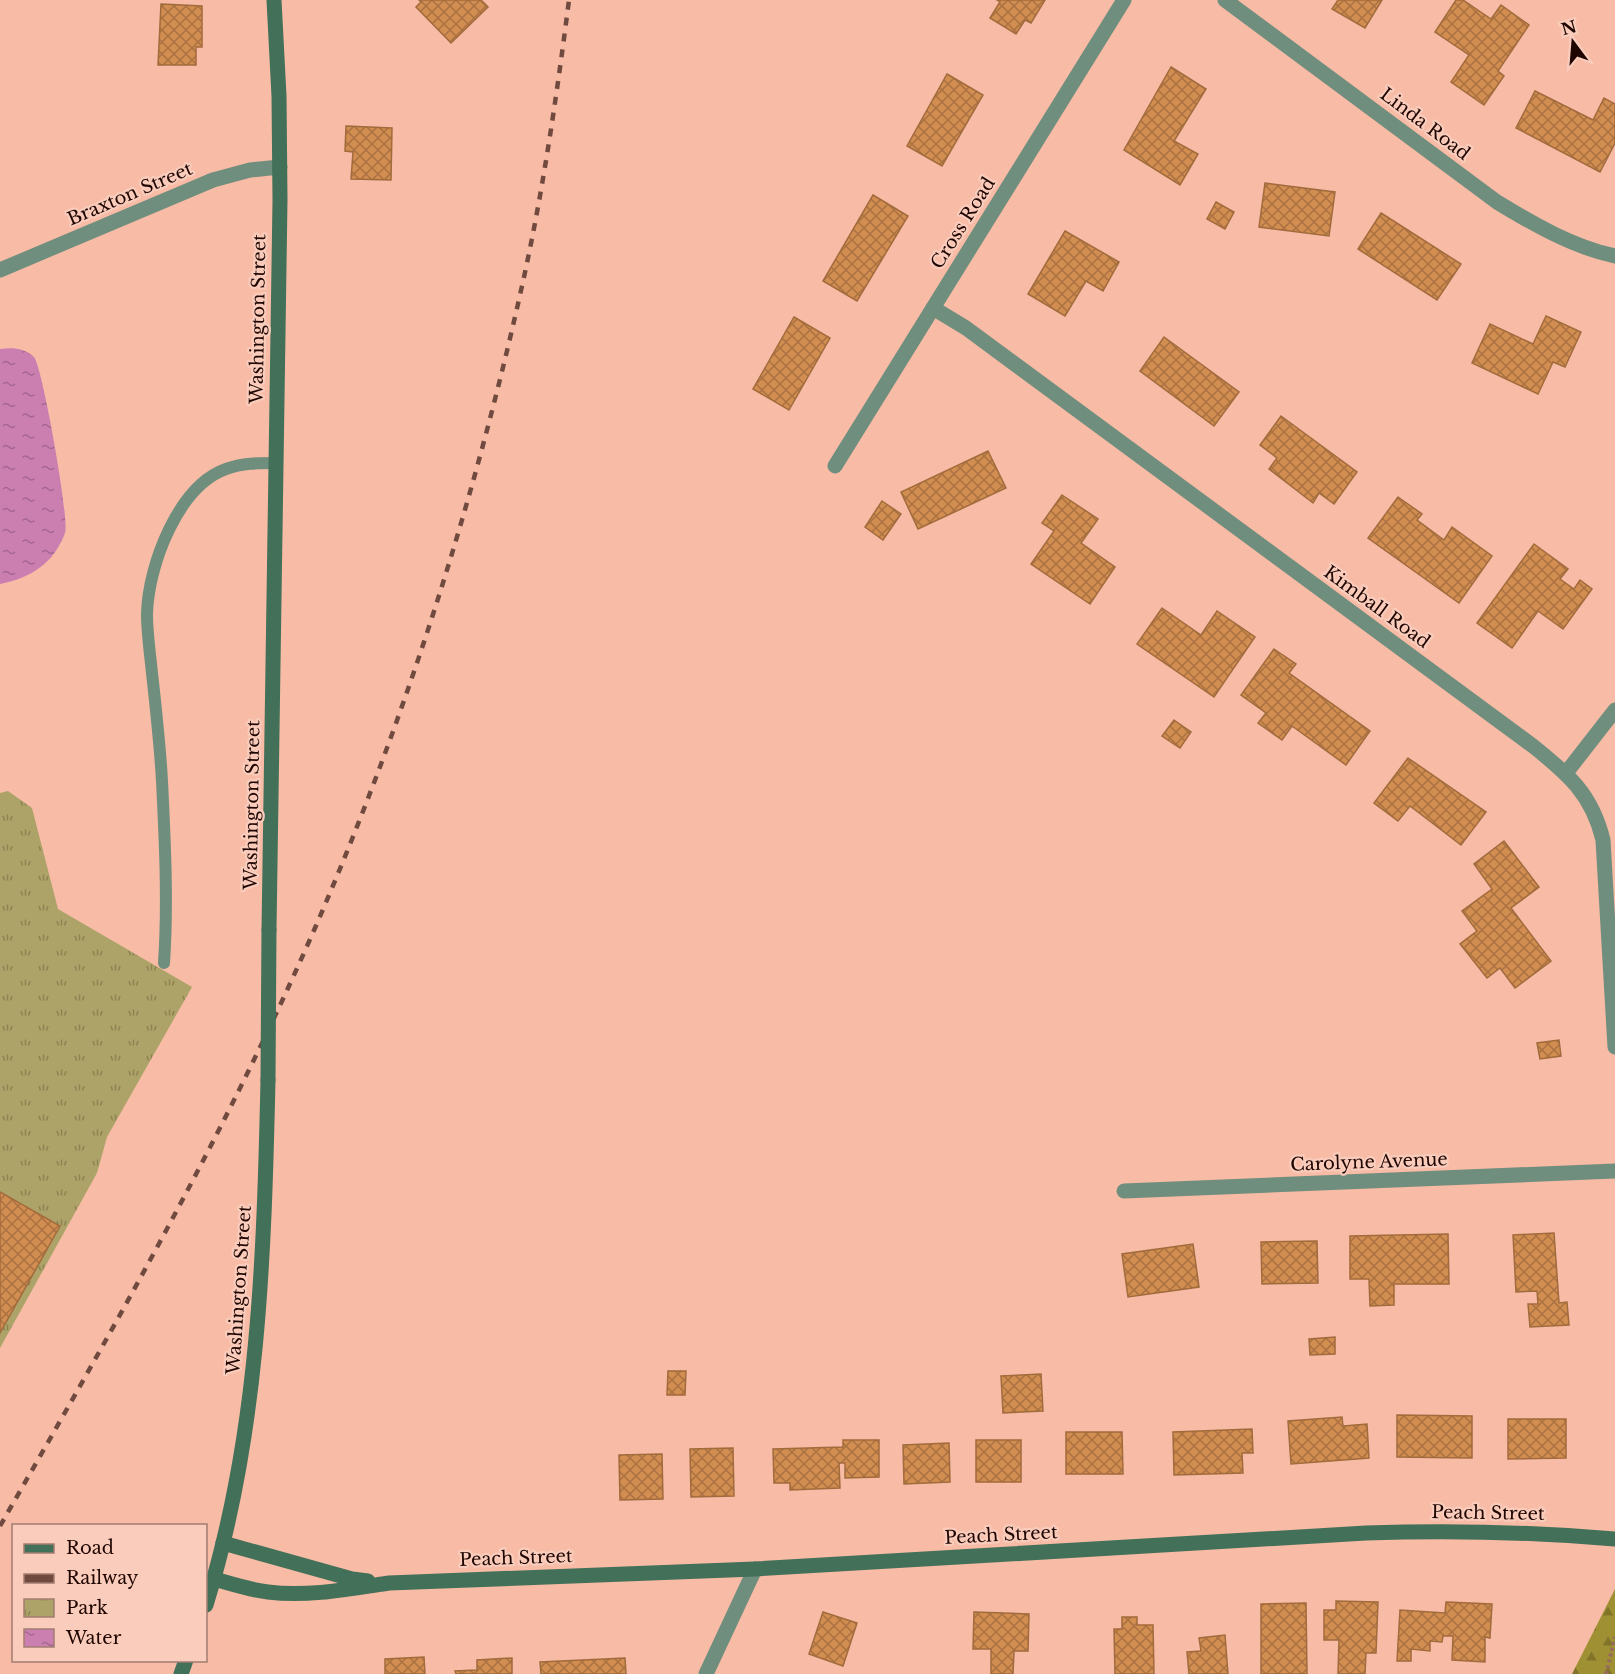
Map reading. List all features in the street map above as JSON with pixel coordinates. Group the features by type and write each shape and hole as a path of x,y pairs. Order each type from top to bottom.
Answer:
{"main road":[{"name":"Washington Street","path":"207,1602 244,1442 257,1338 262,1263 268,1080 280,167 274,0"},
{"name":"Peach Street","path":"214,1579 247,1588 289,1594 339,1591 389,1583 755,1569 1378,1533 1458,1531 1539,1533 1615,1539"},
{"name":"Peach Street","path":"222,1543 265,1553 352,1579 389,1583"}],"street":[{"name":"Cross Road","path":"835,466 1124,0"},
{"name":"Linda Road","path":"1225,0 1497,202 1543,228 1588,248 1615,256"},
{"name":"Braxton Street","path":"0,270 213,180 250,170 280,167"},
{"name":"Kimball Road","path":"933,308 966,328 1533,746 1566,773 1591,805 1603,840 1615,1047"},
{"path":"1566,773 1615,710"},
{"name":"Carolyne Avenue","path":"1124,1191 1615,1171"},
{"path":"706,1674 755,1569"}],"lane":[{"path":"164,963 165,873 162,782 147,615 153,572 174,521 185,503 211,476 240,465 275,463"}],"path":[{"path":"1606,1674 1615,1637"}],"green space":[{"path":"8,791 32,808 58,909 192,987 107,1137 97,1173 0,1348 0,793"},
{"path":"1615,1589 1615,1674 1572,1674"}],"water":[{"path":"14,348 27,352 34,357 38,366 54,444 63,502 65,533 55,553 40,568 22,578 0,584 0,349"}],"building":[{"path":"419,0 481,0 488,7 451,43 416,7 421,2"},
{"path":"997,0 1045,0 1031,23 1025,20 1016,34 990,18 1000,2"},
{"path":"1338,0 1382,0 1365,28 1332,9"},
{"path":"1456,0 1463,0 1491,19 1501,5 1529,25 1498,71 1504,76 1484,105 1451,82 1469,55 1435,32"},
{"path":"161,4 202,6 202,47 196,47 196,65 158,65"},
{"path":"1171,67 1206,89 1174,141 1198,154 1180,185 1124,150"},
{"path":"947,74 983,95 942,166 907,146"},
{"path":"1535,91 1593,120 1604,98 1615,104 1615,143 1600,172 1516,128"},
{"path":"346,126 392,128 391,180 351,179 353,152 345,151"},
{"path":"1265,183 1335,192 1329,236 1259,227"},
{"path":"873,195 908,216 857,301 823,281"},
{"path":"1216,202 1234,212 1225,229 1207,219"},
{"path":"1381,213 1461,264 1437,300 1358,249"},
{"path":"1065,231 1119,262 1103,291 1086,281 1065,316 1028,294"},
{"path":"1546,316 1581,332 1565,367 1553,362 1538,394 1472,363 1490,324 1533,344"},
{"path":"794,317 830,338 789,410 753,389"},
{"path":"1164,337 1239,392 1214,426 1140,371"},
{"path":"1281,416 1357,472 1334,504 1319,493 1313,503 1269,469 1277,458 1260,445"},
{"path":"988,451 1006,488 918,529 901,492"},
{"path":"1062,495 1098,519 1081,543 1115,567 1090,604 1031,564 1054,531 1042,523"},
{"path":"1398,497 1422,514 1417,520 1444,540 1452,527 1492,556 1459,603 1368,538"},
{"path":"882,501 901,514 883,540 865,527"},
{"path":"1534,544 1568,569 1560,579 1574,589 1580,580 1592,589 1563,629 1538,611 1512,648 1477,623"},
{"path":"1162,608 1201,635 1217,611 1255,637 1214,697 1137,644"},
{"path":"1274,649 1296,664 1289,673 1370,731 1346,765 1292,726 1282,740 1258,723 1266,713 1241,695"},
{"path":"1174,720 1191,732 1180,748 1162,736"},
{"path":"1408,758 1486,812 1461,845 1410,806 1398,821 1374,803"},
{"path":"1504,841 1539,887 1511,908 1551,961 1515,988 1500,968 1487,978 1460,944 1477,931 1462,911 1492,889 1474,864"},
{"path":"1559,1040 1561,1056 1540,1059 1537,1043"},
{"path":"0,1192 60,1226 0,1333"},
{"path":"1554,1233 1559,1303 1567,1302 1569,1325 1530,1327 1528,1304 1538,1304 1537,1291 1516,1292 1513,1235"},
{"path":"1448,1234 1449,1284 1394,1284 1394,1305 1370,1306 1369,1279 1350,1279 1350,1236"},
{"path":"1317,1241 1318,1283 1262,1284 1261,1242"},
{"path":"1193,1244 1199,1287 1128,1297 1122,1254"},
{"path":"1335,1337 1335,1354 1310,1355 1309,1339"},
{"path":"668,1371 686,1371 685,1395 667,1395"},
{"path":"1041,1374 1043,1411 1003,1413 1001,1376"},
{"path":"1397,1415 1472,1416 1472,1458 1397,1457"},
{"path":"1342,1417 1343,1426 1367,1424 1369,1458 1291,1464 1288,1421"},
{"path":"1508,1419 1566,1419 1566,1458 1508,1459"},
{"path":"1252,1429 1253,1453 1242,1453 1243,1473 1174,1475 1173,1432"},
{"path":"1066,1432 1122,1432 1123,1474 1066,1474"},
{"path":"843,1440 879,1440 879,1477 845,1478 845,1463 839,1463 840,1488 790,1490 790,1483 774,1483 773,1449 843,1447"},
{"path":"976,1440 1021,1440 1021,1482 976,1482"},
{"path":"949,1443 950,1482 904,1484 903,1445"},
{"path":"733,1448 734,1496 691,1497 690,1449"},
{"path":"662,1454 663,1499 620,1500 619,1455"},
{"path":"1336,1601 1378,1602 1376,1653 1366,1653 1365,1674 1338,1674 1339,1640 1324,1640 1324,1610 1336,1610"},
{"path":"1446,1602 1492,1604 1490,1638 1485,1637 1485,1662 1452,1660 1453,1636 1443,1636 1442,1642 1430,1641 1430,1651 1411,1649 1411,1661 1397,1661 1400,1610 1445,1613"},
{"path":"1306,1603 1307,1674 1261,1674 1261,1604"},
{"path":"823,1612 857,1623 843,1666 809,1654"},
{"path":"974,1612 1029,1614 1028,1651 1014,1651 1013,1674 991,1674 991,1649 973,1649"},
{"path":"1122,1617 1137,1617 1137,1625 1153,1625 1154,1674 1115,1674 1114,1629 1122,1629"},
{"path":"1225,1635 1228,1674 1189,1674 1187,1652 1201,1651 1199,1638"},
{"path":"424,1657 425,1674 385,1674 385,1659"},
{"path":"512,1658 512,1674 456,1674 455,1671 477,1670 477,1660"},
{"path":"625,1658 626,1674 541,1674 540,1662"}],"railway":[{"path":"0,1526 166,1231 244,1081 315,928 379,769 408,689 460,526 505,360 538,208 569,0"}]}
